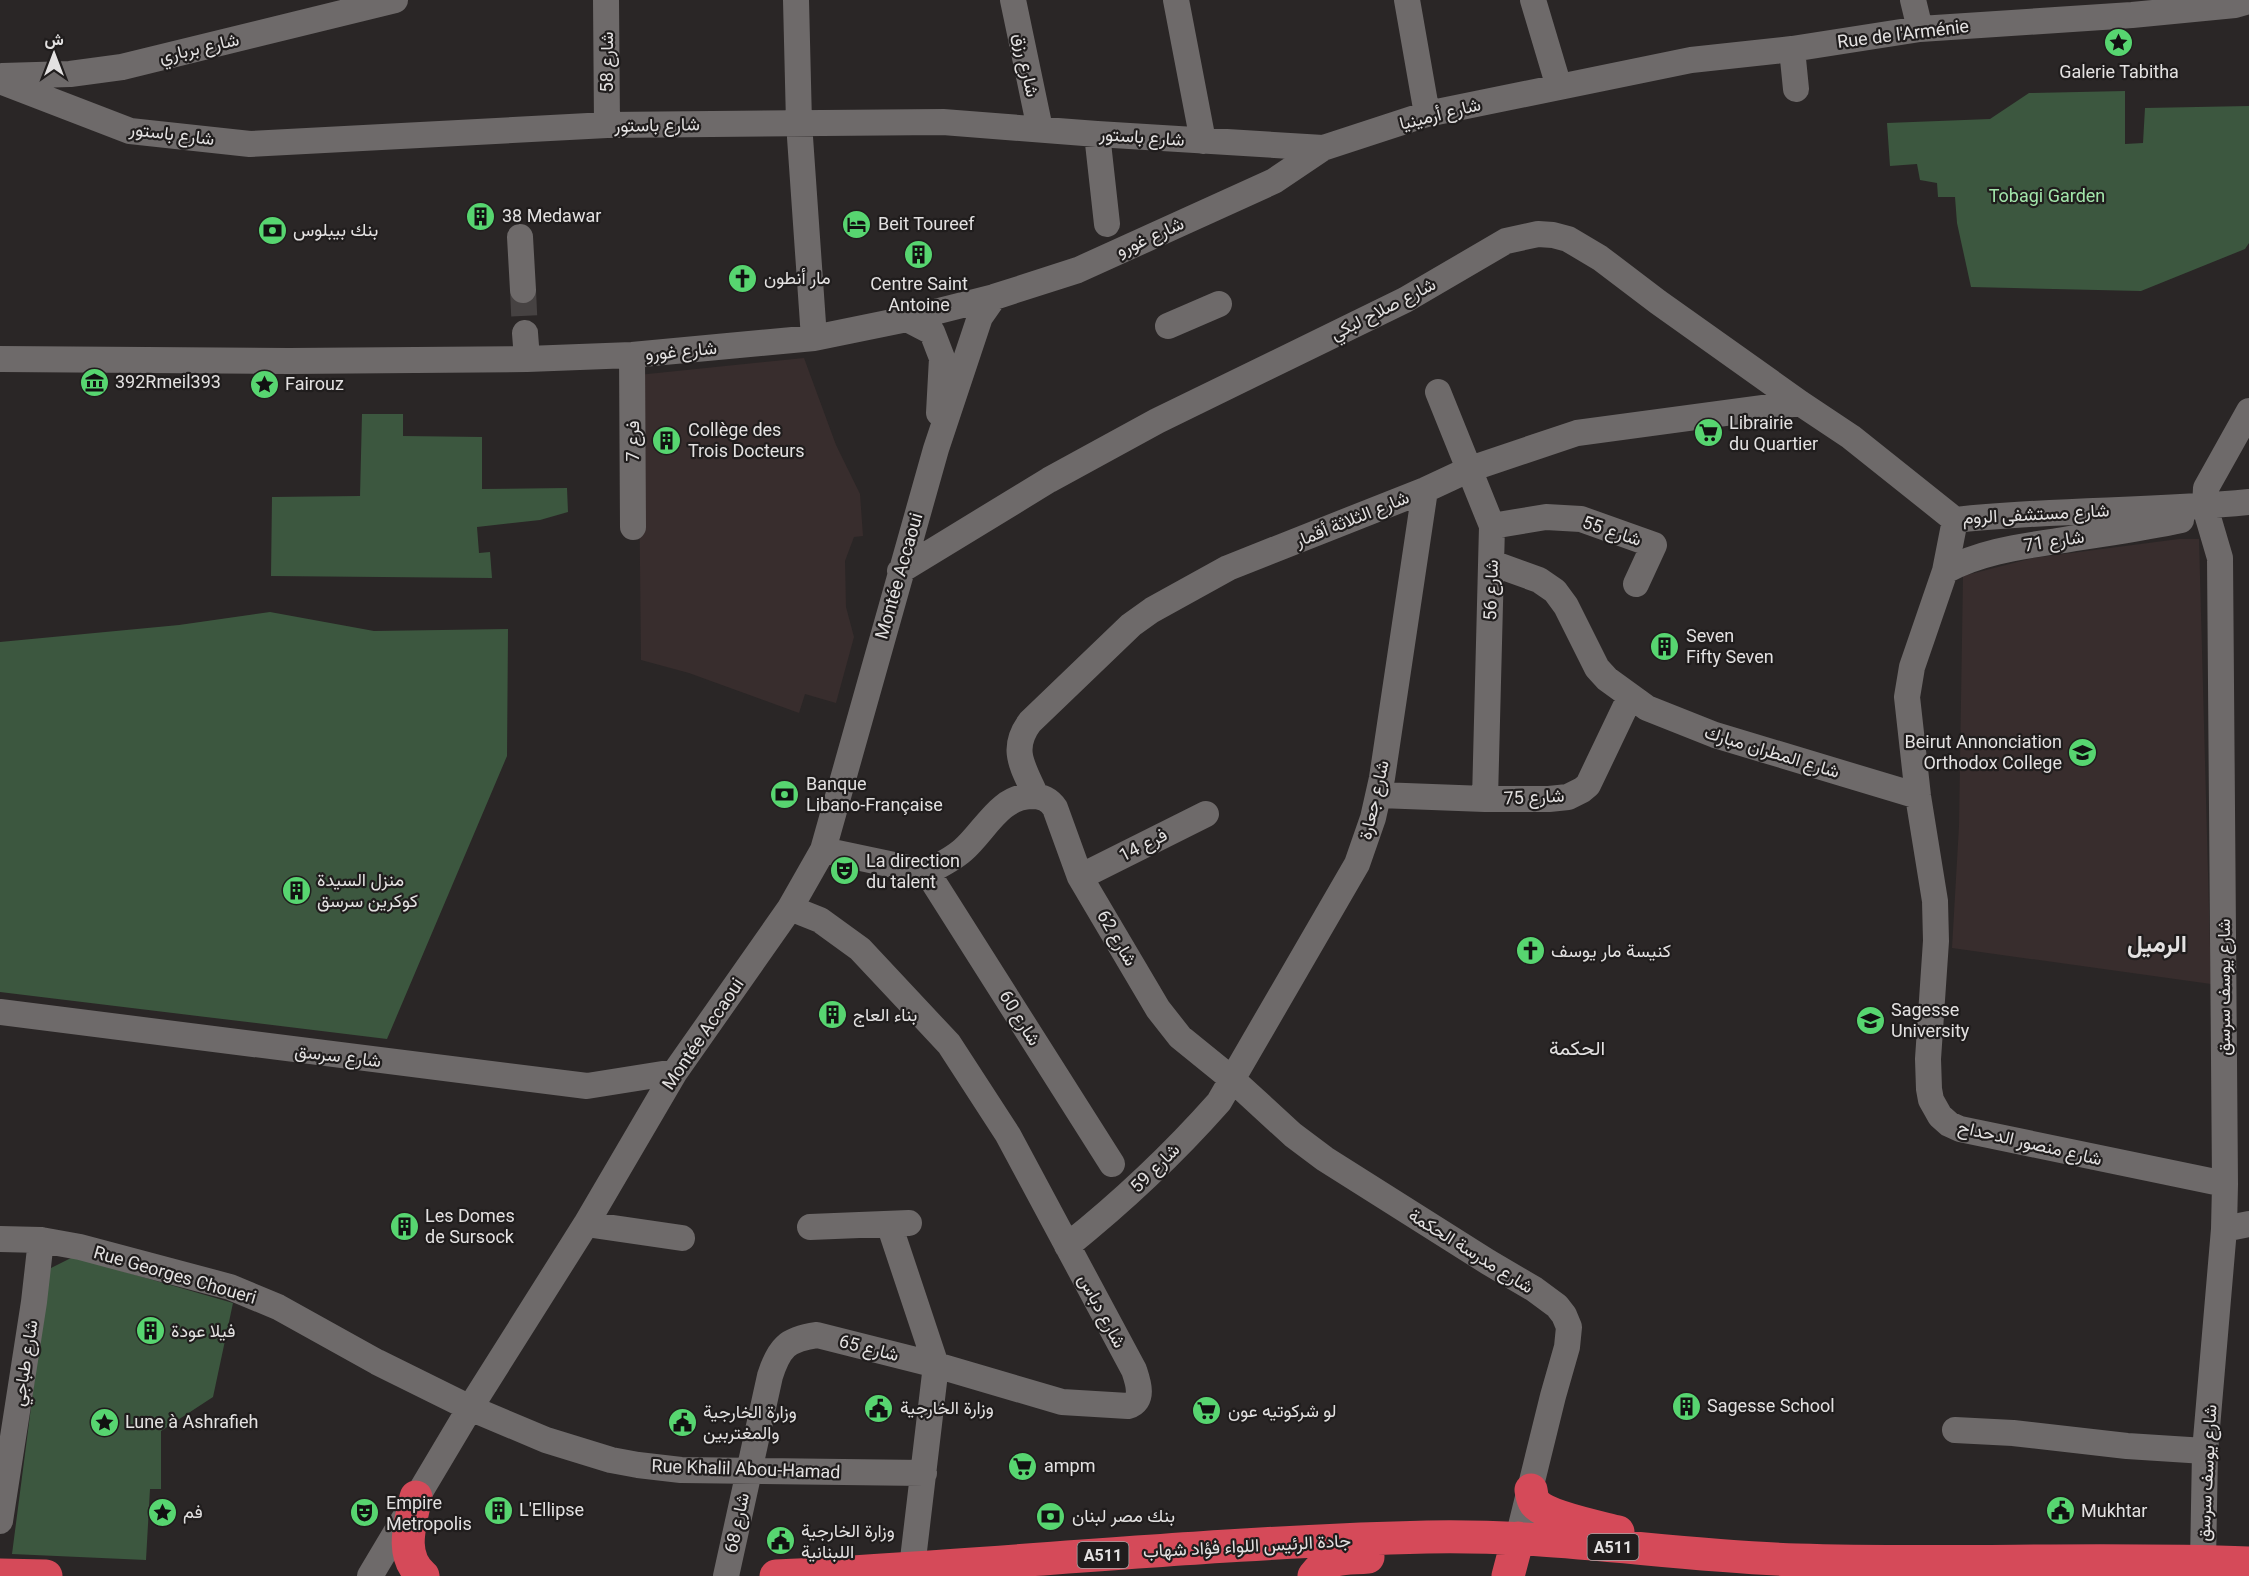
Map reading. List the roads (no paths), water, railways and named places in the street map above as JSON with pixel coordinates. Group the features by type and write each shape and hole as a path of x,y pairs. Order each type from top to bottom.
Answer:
{"highway":[{"path":"1531,1490 1532,1499 1537,1506 1556,1515 1707,1555"},
{"path":"416,1497 408,1536 408,1554 414,1568 423,1576"},
{"name":"جادة الرئيس اللواء فؤاد شهاب","path":"776,1576 911,1573 1249,1544 1430,1537 1518,1538"},
{"path":"1314,1576 1327,1563 1338,1559 1466,1552 1518,1538 1508,1576"},
{"name":"A511","path":"1518,1538 1707,1555 1796,1560 2202,1569 2249,1563"},
{"path":"0,1575 46,1576"}],"street":[{"name":"شارع برباري","path":"0,76 70,74 122,67 395,0"},
{"name":"شارع 58","path":"606,0 607,125"},
{"path":"796,0 799,123 814,338"},
{"name":"شارع رزق","path":"1013,0 1040,129"},
{"path":"1176,0 1203,141"},
{"path":"1407,0 1427,114"},
{"path":"1533,0 1559,87"},
{"path":"1912,0 1920,29"},
{"name":"Rue de l'Arménie","path":"1559,87 1690,60 1792,49 1920,29 2132,15 2240,2"},
{"path":"1792,49 1796,88"},
{"name":"شارع باستور","path":"0,81 130,132 250,144 607,125 943,122 1323,148"},
{"name":"شارع أرمينيا","path":"1323,148 1427,114 1559,87"},
{"path":"1097,134 1107,224"},
{"path":"1268,146 1274,149 1281,158 1281,168 1274,180"},
{"name":"شارع غورو","path":"0,359 301,361 527,359 632,355 814,338 907,319 994,297 1078,270 1274,180 1323,148"},
{"name":"شارع صلاح لبكي","path":"900,572 1049,480 1147,426 1398,304 1506,241 1522,236 1553,235 1582,246 1800,403 1851,436"},
{"path":"520,237 523,290"},
{"name":"Montée Accaoui","path":"369,1576 470,1408 586,1224 675,1072 790,908 823,850 936,449 980,317 994,297"},
{"path":"1168,326 1219,304"},
{"name":"Montée Accaoui","path":"907,319 932,332 942,358 936,449"},
{"path":"525,333 527,359"},
{"name":"فرع 7","path":"632,355 633,526"},
{"name":"شارع 56","path":"1437,392 1492,526 1485,799"},
{"name":"شارع الثلاثة أقمار","path":"1027,797 1019,757 1020,742 1027,727 1131,625 1152,610 1228,568 1425,490 1470,469 1577,433 1800,403"},
{"name":"شارع يوسف سرسق","path":"2202,1569 2205,1451 2224,1229 2225,1184 2220,558 2205,507 2206,488 2249,411"},
{"name":"شارع مستشفى الروم","path":"1851,436 1955,520 1996,516 2205,507 2249,502"},
{"name":"شارع جعارة","path":"1233,1080 1357,864 1366,841 1379,795 1425,490"},
{"name":"شارع 55","path":"1492,526 1546,517 1581,519 1654,545 1636,584"},
{"name":"شارع منصور الدحداح","path":"1955,520 1945,571 1912,667 1908,708 1918,796 1935,901 1936,941 1928,1059 1932,1100 1940,1116 1959,1129 2225,1184"},
{"name":"شارع 71","path":"1945,571 1983,554 2181,520 2193,522 2200,527 2220,558"},
{"name":"شارع المطران مبارك","path":"1492,563 1539,580 1555,591 1566,606 1597,668 1607,679 1647,708 1662,716 1715,735 1918,796"},
{"name":"شارع 75","path":"1379,795 1485,799 1568,797 1587,785 1630,697"},
{"path":"823,850 927,872 963,850 1003,807 1027,797"},
{"name":"شارع 62","path":"1027,797 1046,798 1055,808 1080,877 1158,1009 1180,1037 1233,1080"},
{"name":"فرع 14","path":"1080,877 1206,814"},
{"name":"شارع 60","path":"927,872 1112,1164"},
{"name":"شارع دباس","path":"790,908 820,920 860,949 949,1044 1008,1136 1134,1370 1139,1387 1138,1397 1132,1405 1114,1407 1062,1402 936,1365"},
{"name":"شارع سرسق","path":"0,1012 587,1086 675,1072"},
{"name":"شارع 59","path":"1067,1246 1121,1202 1200,1124 1219,1102 1233,1080"},
{"name":"شارع مدرسة الحكمة","path":"1233,1080 1293,1136 1325,1159 1534,1289 1557,1306 1564,1315 1569,1327 1567,1347 1518,1538"},
{"path":"586,1224 682,1238"},
{"name":"شارع 65","path":"748,1470 770,1376 782,1349 792,1341 817,1335 936,1365 899,1224 810,1227"},
{"path":"2224,1229 2249,1224"},
{"name":"Rue Georges Choueri","path":"0,1239 41,1240 80,1247 230,1287 278,1307 377,1362 470,1408"},
{"name":"شارع طباجي","path":"0,1521 9,1404 33,1312 41,1240"},
{"path":"911,1573 936,1365"},
{"name":"Rue Khalil Abou-Hamad","path":"470,1408 546,1440 611,1460 638,1465 681,1470 924,1473"},
{"path":"1955,1430 2013,1433 2127,1446 2205,1451"},
{"name":"شارع 68","path":"726,1576 748,1470"}],"tunnel":[{"path":"523,290 525,333"}],"place":[{"name":"Galerie Tabitha","path":"2119,43"},
{"name":"38 Medawar","path":"481,216"},
{"name":"Beit Toureef","path":"857,224"},
{"name":"بنك بيبلوس","path":"272,230"},
{"name":"Centre Saint Antoine","path":"919,255"},
{"name":"مار أنطون","path":"743,278"},
{"name":"392Rmeil393","path":"94,382"},
{"name":"Fairouz","path":"264,384"},
{"name":"Librairie du Quartier","path":"1708,433"},
{"name":"Collège des Trois Docteurs","path":"667,440"},
{"name":"Seven Fifty Seven","path":"1665,646"},
{"name":"Beirut Annonciation Orthodox College","path":"2083,752"},
{"name":"Banque Libano-Française","path":"785,794"},
{"name":"La direction du talent","path":"845,871"},
{"name":"منزل السيدة كوكرين سرسق","path":"296,890"},
{"name":"كنيسة مار يوسف","path":"1530,951"},
{"name":"بناء العاج","path":"832,1015"},
{"name":"Sagesse University","path":"1870,1020"},
{"name":"Les Domes de Sursock","path":"404,1226"},
{"name":"فيلا عودة","path":"150,1331"},
{"name":"Sagesse School","path":"1686,1406"},
{"name":"وزارة الخارجية","path":"879,1408"},
{"name":"لو شركوتيه عون","path":"1207,1411"},
{"name":"Lune à Ashrafieh","path":"104,1422"},
{"name":"وزارة الخارجية والمغتربين","path":"682,1422"},
{"name":"ampm","path":"1023,1466"},
{"name":"L'Ellipse","path":"498,1510"},
{"name":"Mukhtar","path":"2060,1511"},
{"name":"فم","path":"162,1512"},
{"name":"Empire Metropolis","path":"365,1513"},
{"name":"بنك مصر لبنان","path":"1051,1516"},
{"name":"وزارة الخارجية اللبنانية","path":"780,1541"}],"district":[{"name":"الرميل","path":"2157,944"},
{"name":"الحكمة","path":"1577,1048"}],"park label":[{"name":"Tobagi Garden","path":"2047,196"}]}
